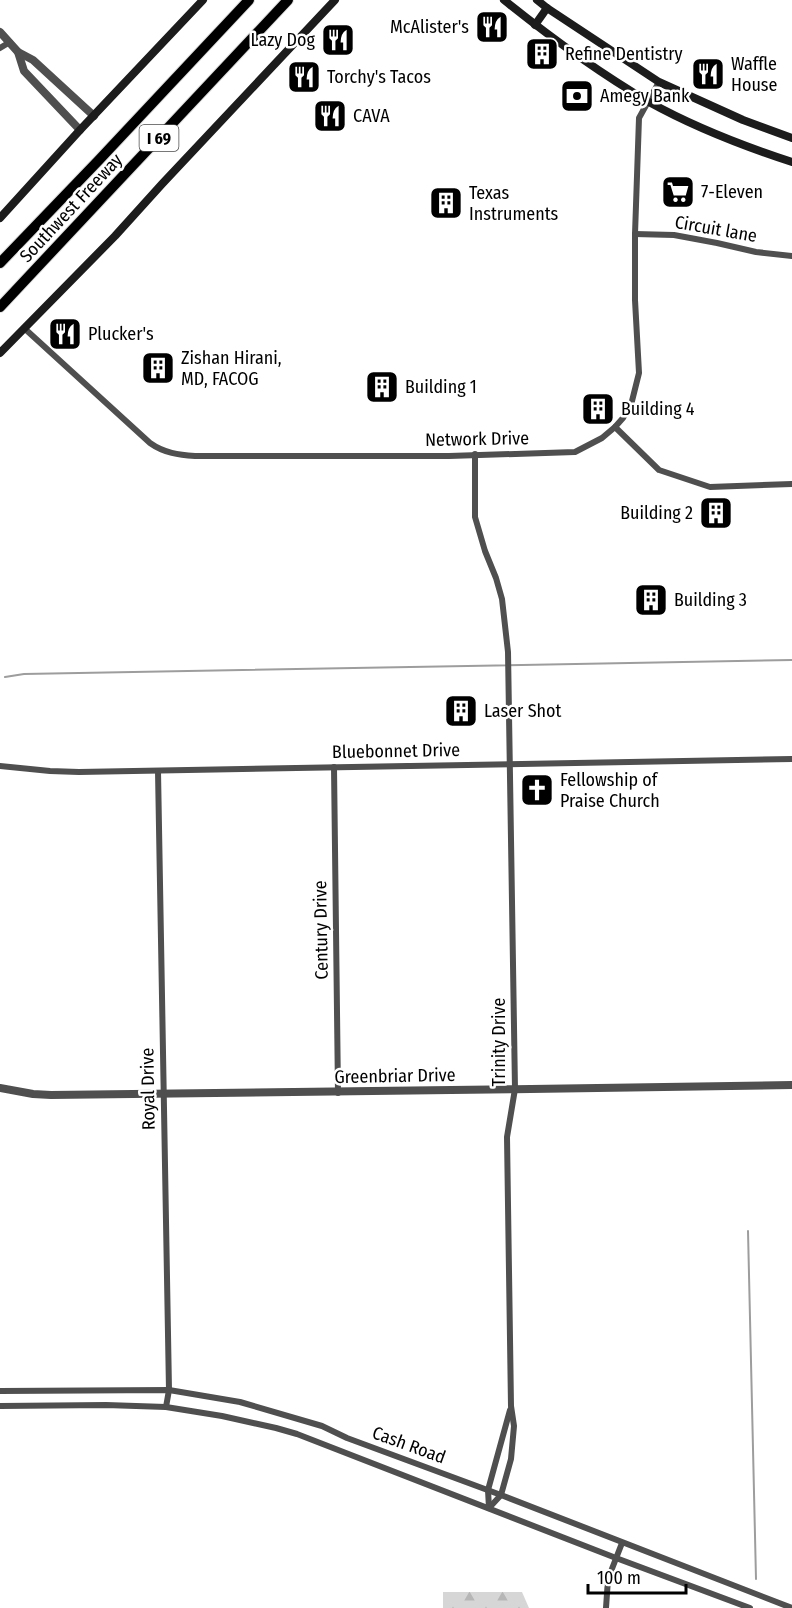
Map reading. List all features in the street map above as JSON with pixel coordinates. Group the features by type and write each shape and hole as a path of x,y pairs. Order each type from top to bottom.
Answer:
{"highway":[{"name":"Southwest Freeway","path":"0,263 249,0"},
{"name":"Southwest Freeway","path":"0,307 288,0"}],"main road":[{"path":"0,218 204,0"},
{"path":"0,353 115,236 335,0"},
{"path":"504,0 568,50 649,101 698,126 792,162"},
{"path":"537,0 659,82 743,120 792,138"},
{"path":"535,25 547,8"}],"street":[{"path":"0,33 18,52 24,71 80,130"},
{"path":"0,48 10,42"},
{"path":"18,52 33,60 94,116"},
{"name":"Network Drive","path":"24,328 153,445 176,454 195,456 449,456 574,452 602,438 615,428 632,402 639,373 635,300 639,118 659,82"},
{"name":"Circuit lane","path":"635,234 674,235 756,252 792,256"},
{"path":"615,428 659,470 710,487 792,484"},
{"name":"Trinity Drive","path":"475,454 476,517 485,551 502,598 508,652 515,1089 507,1137 511,1406 514,1441 501,1495 489,1509"},
{"name":"Bluebonnet Drive","path":"0,766 58,772 792,759"},
{"name":"Century Drive","path":"334,768 338,1093"},
{"name":"Royal Drive","path":"158,771 169,1390 166,1407"},
{"name":"Greenbriar Drive","path":"0,1088 51,1095 164,1095 792,1085"},
{"path":"34,1390 34,1405"},
{"name":"Cash Road","path":"0,1391 169,1390 240,1402 322,1426 347,1438 792,1608"},
{"name":"Cash Road","path":"0,1406 166,1407 222,1416 297,1434 750,1608"},
{"name":"Trinity Drive","path":"489,1509 488,1490 511,1406"},
{"path":"267,1426 271,1411"},
{"path":"341,1452 347,1438"},
{"path":"606,1608 608,1579 622,1543"},
{"path":"763,1608 767,1599"}],"green space":[{"path":"443,1592 522,1592 529,1608 443,1608"}],"waterway":[{"path":"5,677 24,674 792,660"},
{"path":"748,1231 756,1579"}],"place":[{"name":"McAlister's","path":"492,27"},
{"name":"Lazy Dog","path":"338,40"},
{"name":"Refine Dentistry","path":"542,54"},
{"name":"Waffle House","path":"708,74"},
{"name":"Torchy's Tacos","path":"304,77"},
{"name":"Amegy Bank","path":"577,96"},
{"name":"CAVA","path":"330,116"},
{"name":"7-Eleven","path":"678,192"},
{"name":"Texas Instruments","path":"446,203"},
{"name":"Plucker's","path":"65,334"},
{"name":"Zishan Hirani, MD, FACOG","path":"158,368"},
{"name":"Building 1","path":"382,387"},
{"name":"Building 4","path":"598,409"},
{"name":"Building 2","path":"716,513"},
{"name":"Building 3","path":"651,600"},
{"name":"Laser Shot","path":"461,711"},
{"name":"Fellowship of Praise Church","path":"537,790"}]}
